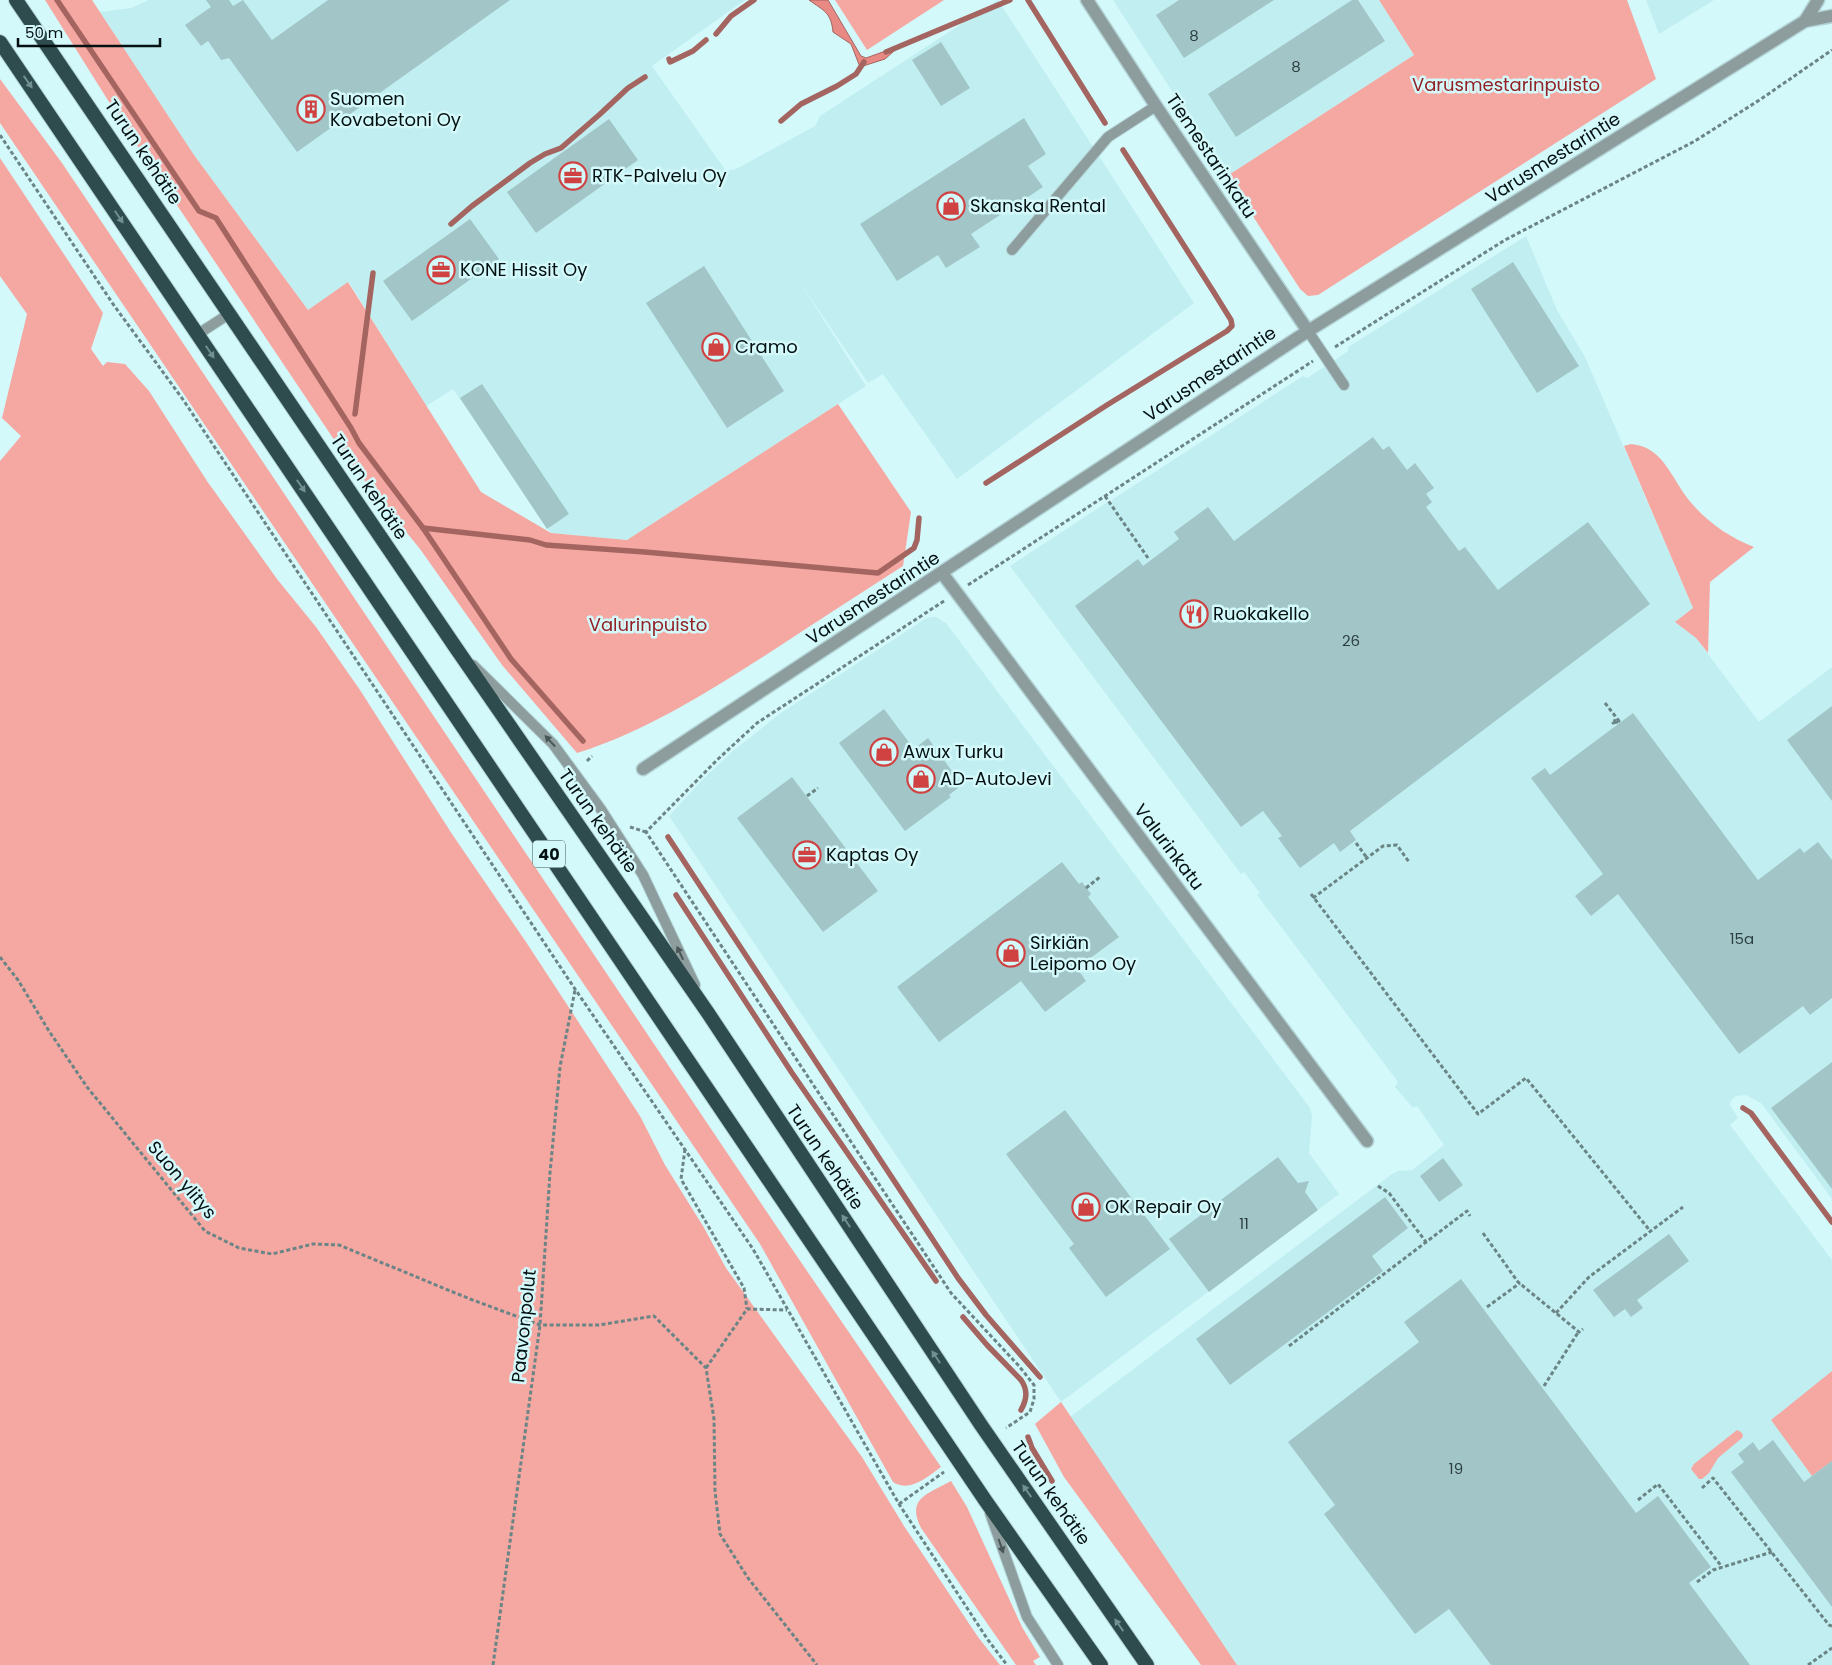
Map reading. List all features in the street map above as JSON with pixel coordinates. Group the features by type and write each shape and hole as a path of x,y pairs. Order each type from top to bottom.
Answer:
{"highway":[{"name":"Turun kehätie","path":"16,0 456,648 708,1013 980,1424 1147,1665"},
{"name":"40","path":"0,42 985,1500 1101,1665"}],"street":[{"name":"Tiemestarinkatu","path":"1087,0 1308,331"},
{"name":"Varusmestarintie","path":"1805,21 1818,0"},
{"name":"Varusmestarintie","path":"643,769 942,574 1308,331 1805,21 1832,16"},
{"name":"Valurinkatu","path":"942,574 1368,1141"}],"lane":[{"path":"1012,250 1108,137 1156,106"},
{"path":"198,334 229,314"},
{"path":"1308,331 1344,385"},
{"path":"456,648 553,744 600,808 643,875 708,1013"},
{"path":"985,1500 1027,1617 1058,1665"}],"path":[{"path":"646,832 717,760 758,724 956,593 1323,354 1505,240 1696,142 1832,50"},
{"path":"0,135 113,304 184,401 576,989 753,1249 899,1504 988,1640 1007,1665"},
{"path":"1106,496 1148,558"},
{"path":"1605,703 1617,722"},
{"path":"587,761 592,756"},
{"path":"807,796 818,788"},
{"path":"629,827 646,832 951,1293 1019,1366 1034,1385 1034,1399 1030,1412 1006,1428"},
{"path":"1356,843 1367,858"},
{"path":"1409,862 1396,845 1383,846 1312,896 1478,1114 1526,1078 1650,1232"},
{"path":"1086,888 1100,877"},
{"name":"Suon ylitys","path":"0,957 18,980 49,1031 87,1087 205,1231 240,1248 272,1254 312,1244 339,1245 470,1299 540,1325"},
{"name":"Paavonpolut","path":"493,1665 540,1325 550,1173 560,1067 576,989"},
{"path":"685,1149 682,1179 744,1288 747,1308 706,1368"},
{"path":"1378,1186 1390,1193 1426,1242"},
{"path":"1556,1313 1588,1277 1683,1207"},
{"path":"1289,1346 1467,1212 1470,1216"},
{"path":"1483,1233 1520,1283 1556,1313 1581,1330 1544,1386"},
{"path":"1487,1307 1520,1283"},
{"path":"747,1308 788,1310"},
{"path":"540,1325 599,1325 654,1316 706,1368 714,1419 715,1491 720,1534 748,1578 817,1665"},
{"path":"899,1504 944,1472"},
{"path":"1702,1488 1713,1478 1829,1625 1832,1626"},
{"path":"1638,1500 1658,1484 1722,1567"},
{"path":"1697,1582 1713,1570 1772,1552"},
{"path":"1808,1665 1832,1648"}],"shaded area":[{"path":"149,0 745,0 652,66 726,171 736,169 815,126 820,116 998,0 1194,303 957,479 883,374 868,383 797,278 866,386 627,540 551,533 453,389 426,406 349,282 308,310 194,155 100,12 131,8"},
{"path":"809,0 828,0 861,56 866,58 891,49 894,51 885,59 860,67 851,44 833,32 831,20 828,16"},
{"path":"1113,0 1379,0 1414,55 1227,176"},
{"path":"1646,0 1714,0 1659,34"},
{"path":"1526,236 1557,310 1585,357 1693,608 1675,622 1696,638 1759,722 1832,667 1832,1199 1761,1103 1746,1095 1736,1096 1730,1105 1738,1118 1730,1125 1832,1260 1832,1665 1237,1665 1070,1417 1392,1174 1398,1171 1412,1170 1444,1145 1417,1106 1413,1108 1395,1087 1398,1082 1257,895 1260,893 1244,872 1241,874 1010,566 1106,503 1110,504 1113,499 1303,376 1307,378 1329,364 1348,351 1348,347"},
{"path":"936,617 946,623 1310,1108 1312,1116 1309,1153 1339,1194 1061,1402 669,816 701,781 734,750 781,713 925,619"}],"green space":[{"name":"Valurinpuisto","path":"45,0 92,0 194,155 308,310 348,282 481,492 551,533 627,540 838,404 911,512 903,566 699,696 628,734 577,753 502,665 420,549 347,459 126,129"},
{"path":"835,0 944,0 867,50"},
{"name":"Varusmestarinpuisto","path":"1379,0 1627,0 1656,79 1318,295 1308,296 1300,289 1227,176 1414,55"},
{"path":"0,79 62,163 779,1230 941,1467 924,1479 906,1486 893,1482 760,1244 0,123"},
{"path":"0,158 103,313 91,349 103,366 107,362 125,364 149,391 207,481 277,579 316,627 360,690 452,834 526,942 640,1116 665,1165 703,1226 726,1268 862,1457 904,1526 978,1637 1000,1665 0,1665 0,461 21,436 2,418 27,314 0,276"},
{"path":"1631,444 1653,452 1661,459 1686,497 1714,525 1729,535 1754,547 1710,582 1708,653 1696,638 1675,622 1693,608 1624,446"},
{"path":"1832,1371 1832,1461 1812,1476 1771,1420"},
{"path":"1061,1402 1237,1665 1201,1665 1064,1477 1035,1424"},
{"path":"1737,1430 1743,1435 1742,1438 1718,1458 1709,1473 1702,1479 1699,1479 1691,1469 1694,1464"},
{"path":"951,1481 967,1507 1022,1627 1040,1657 1033,1661 1036,1665 1016,1665 921,1528 916,1510 918,1503 927,1494"}],"building":[{"name":"Suomen Kovabetoni Oy","path":"206,0 229,0 233,6 243,0 272,40 328,0 510,0 297,152 229,58 221,60 208,41 201,46 185,25 211,7"},
{"path":"1179,0 1274,0 1184,58 1156,15"},
{"path":"1352,0 1358,0 1385,41 1236,137 1208,94"},
{"path":"941,42 970,88 941,106 912,60"},
{"path":"1024,118 1046,154 1028,166 1043,187 971,234 980,247 946,268 938,255 897,281 860,224"},
{"path":"609,119 638,160 536,233 507,192"},
{"path":"470,219 499,259 412,321 383,281"},
{"path":"1513,262 1579,366 1537,393 1471,289"},
{"path":"704,266 784,391 727,428 646,303"},
{"path":"482,384 569,514 547,529 460,398"},
{"path":"1373,437 1383,450 1389,446 1407,470 1415,463 1434,488 1426,494 1432,502 1426,507 1459,551 1465,547 1498,590 1588,522 1650,604 1350,831 1356,840 1340,852 1334,843 1300,868 1278,838 1282,836 1263,811 1241,827 1075,606 1138,559 1143,566 1179,539 1174,532 1208,507 1234,541"},
{"path":"1832,706 1832,801 1787,740"},
{"path":"884,709 914,749 928,738 962,785 949,795 951,797 905,831 839,743"},
{"path":"1633,713 1758,880 1800,848 1804,853 1818,842 1832,860 1832,998 1810,1015 1803,1006 1739,1054 1618,894 1591,916 1575,896 1603,874 1531,778 1545,768 1550,775"},
{"path":"792,777 878,891 823,932 737,818"},
{"path":"1062,862 1079,884 1082,882 1091,894 1088,897 1119,937 1077,968 1086,981 1045,1012 1021,981 939,1042 897,987"},
{"path":"1832,1062 1832,1189 1771,1108"},
{"path":"1065,1110 1170,1249 1106,1297 1069,1248 1074,1244 1006,1154"},
{"path":"1278,1157 1298,1183 1309,1181 1305,1192 1318,1210 1209,1292 1169,1239"},
{"path":"1443,1158 1463,1185 1439,1202 1420,1176"},
{"path":"1385,1197 1408,1228 1372,1256 1383,1271 1230,1385 1196,1339"},
{"path":"1669,1234 1689,1261 1637,1300 1643,1308 1631,1317 1625,1309 1614,1317 1593,1290"},
{"path":"1461,1279 1636,1513 1658,1496 1711,1567 1689,1583 1750,1665 1491,1665 1449,1609 1415,1634 1324,1514 1335,1505 1288,1442 1419,1342 1404,1322"},
{"path":"1773,1440 1804,1482 1832,1461 1832,1607 1731,1472 1744,1462 1738,1454 1753,1442 1759,1451"}],"waterway":[{"path":"57,0 199,211 216,218 359,443 423,528"},
{"path":"716,34 731,16 754,0"},
{"path":"886,52 1010,0"},
{"path":"1028,0 1105,123"},
{"path":"669,59 670,62 693,51 706,40"},
{"path":"781,121 801,104 856,74 864,62"},
{"path":"451,224 530,163 545,154 561,148 628,88 645,77"},
{"path":"986,483 1227,331 1232,326 1231,320 1123,150"},
{"path":"355,414 373,273"},
{"path":"583,741 511,659 423,528 530,540 546,545 878,573 914,548 917,540 919,518"},
{"path":"668,837 958,1278 986,1315 1040,1377"},
{"path":"676,895 792,1073 936,1281"},
{"path":"1743,1108 1751,1113 1832,1222"},
{"path":"963,1317 1021,1380 1025,1387 1026,1395 1021,1410"},
{"path":"1028,1437 1032,1448 1052,1481"}],"place":[{"name":"Suomen Kovabetoni Oy","path":"311,109"},
{"name":"RTK-Palvelu Oy","path":"573,176"},
{"name":"Skanska Rental","path":"951,206"},
{"name":"KONE Hissit Oy","path":"441,270"},
{"name":"Cramo","path":"716,347"},
{"name":"Ruokakello","path":"1194,614"},
{"name":"Awux Turku","path":"884,752"},
{"name":"AD-AutoJevi","path":"921,779"},
{"name":"Kaptas Oy","path":"807,855"},
{"name":"Sirkiän Leipomo Oy","path":"1011,953"},
{"name":"OK Repair Oy","path":"1086,1207"}]}
